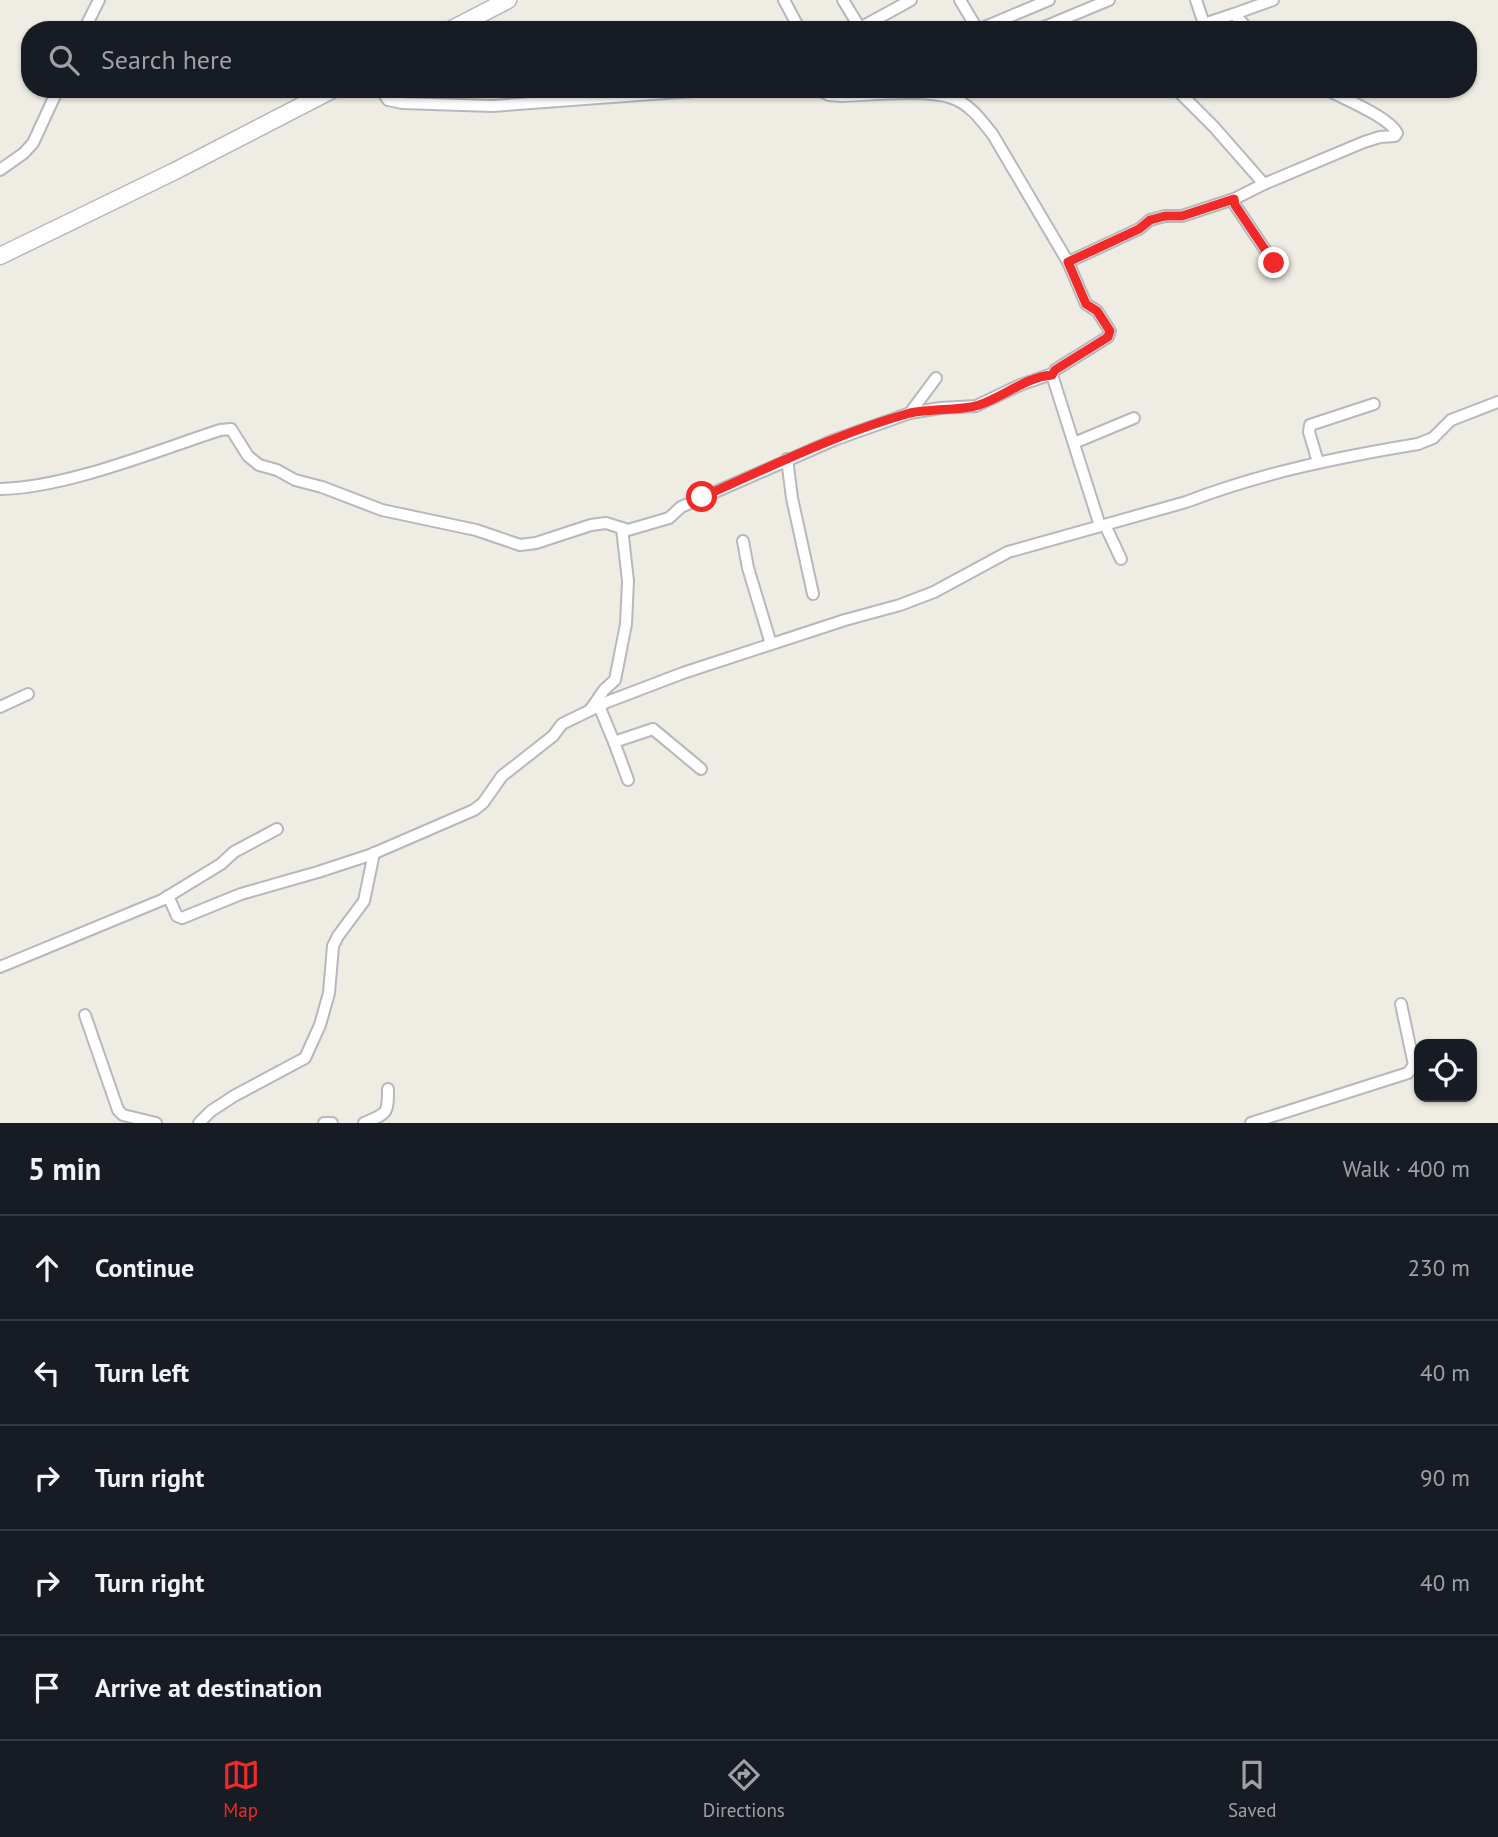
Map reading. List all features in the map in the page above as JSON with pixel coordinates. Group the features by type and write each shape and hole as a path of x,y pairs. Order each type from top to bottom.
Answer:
{"main road":[{"path":"467,21 508,0"},
{"path":"0,256 175,171 317,98"}],"street":[{"path":"88,21 99,0"},
{"path":"784,0 795,21"},
{"path":"843,0 856,21"},
{"path":"873,21 911,0"},
{"path":"960,0 972,21"},
{"path":"999,21 1049,0"},
{"path":"1059,21 1109,0"},
{"path":"1196,0 1204,21"},
{"path":"1214,21 1273,0"},
{"path":"1234,14 1241,21"},
{"path":"0,170 33,143 54,98"},
{"path":"387,98 402,103 492,106 599,98"},
{"path":"0,489 28,487 90,472 220,430 231,429 248,456 259,465 277,470 295,480 322,487 382,510 476,530 520,545 591,524 606,523 628,530 669,518 681,506 787,459 911,413 976,406 1020,385 1052,375 1055,370 1108,337 1110,331 1097,311 1086,304 1068,262 993,135 979,116 954,98"},
{"path":"1185,98 1264,184"},
{"path":"1068,262 1139,229 1150,220 1165,216 1182,216 1234,199 1364,142 1395,136 1397,133 1394,128 1342,98"},
{"path":"1234,199 1235,205 1274,263"},
{"path":"1052,375 1103,526 1121,559"},
{"path":"911,413 936,378"},
{"path":"167,895 177,916 182,918 241,894 374,853 474,810 483,803 502,776 553,736 562,724 595,708 683,673 845,620 900,605 934,592 1008,552 1318,462 1418,444 1433,439 1451,420 1498,402"},
{"path":"1318,462 1309,432 1310,425 1374,404"},
{"path":"1074,443 1134,418"},
{"path":"787,459 792,498 813,594"},
{"path":"595,708 604,690 615,680 626,624 628,581 622,528"},
{"path":"743,541 748,568 771,644"},
{"path":"0,707 28,694"},
{"path":"595,708 614,742 628,780"},
{"path":"614,742 653,729 701,769"},
{"path":"0,967 162,900 221,864 234,852 277,829"},
{"path":"200,1123 211,1111 234,1096 305,1059 320,1025 329,993 334,946 338,936 364,901 374,853"},
{"path":"1251,1123 1408,1073 1413,1065 1401,1004"},
{"path":"85,1015 118,1110 123,1115 156,1123"},
{"path":"364,1123 386,1113 388,1089"},
{"path":"324,1123 332,1123"}],"route":[{"path":"702,497 787,459 885,422 911,413 976,406 1020,385 1052,375 1055,370 1108,337 1110,331 1097,311 1086,304 1068,262 1139,229 1150,220 1165,216 1178,218 1234,199 1235,205 1274,263"}]}
